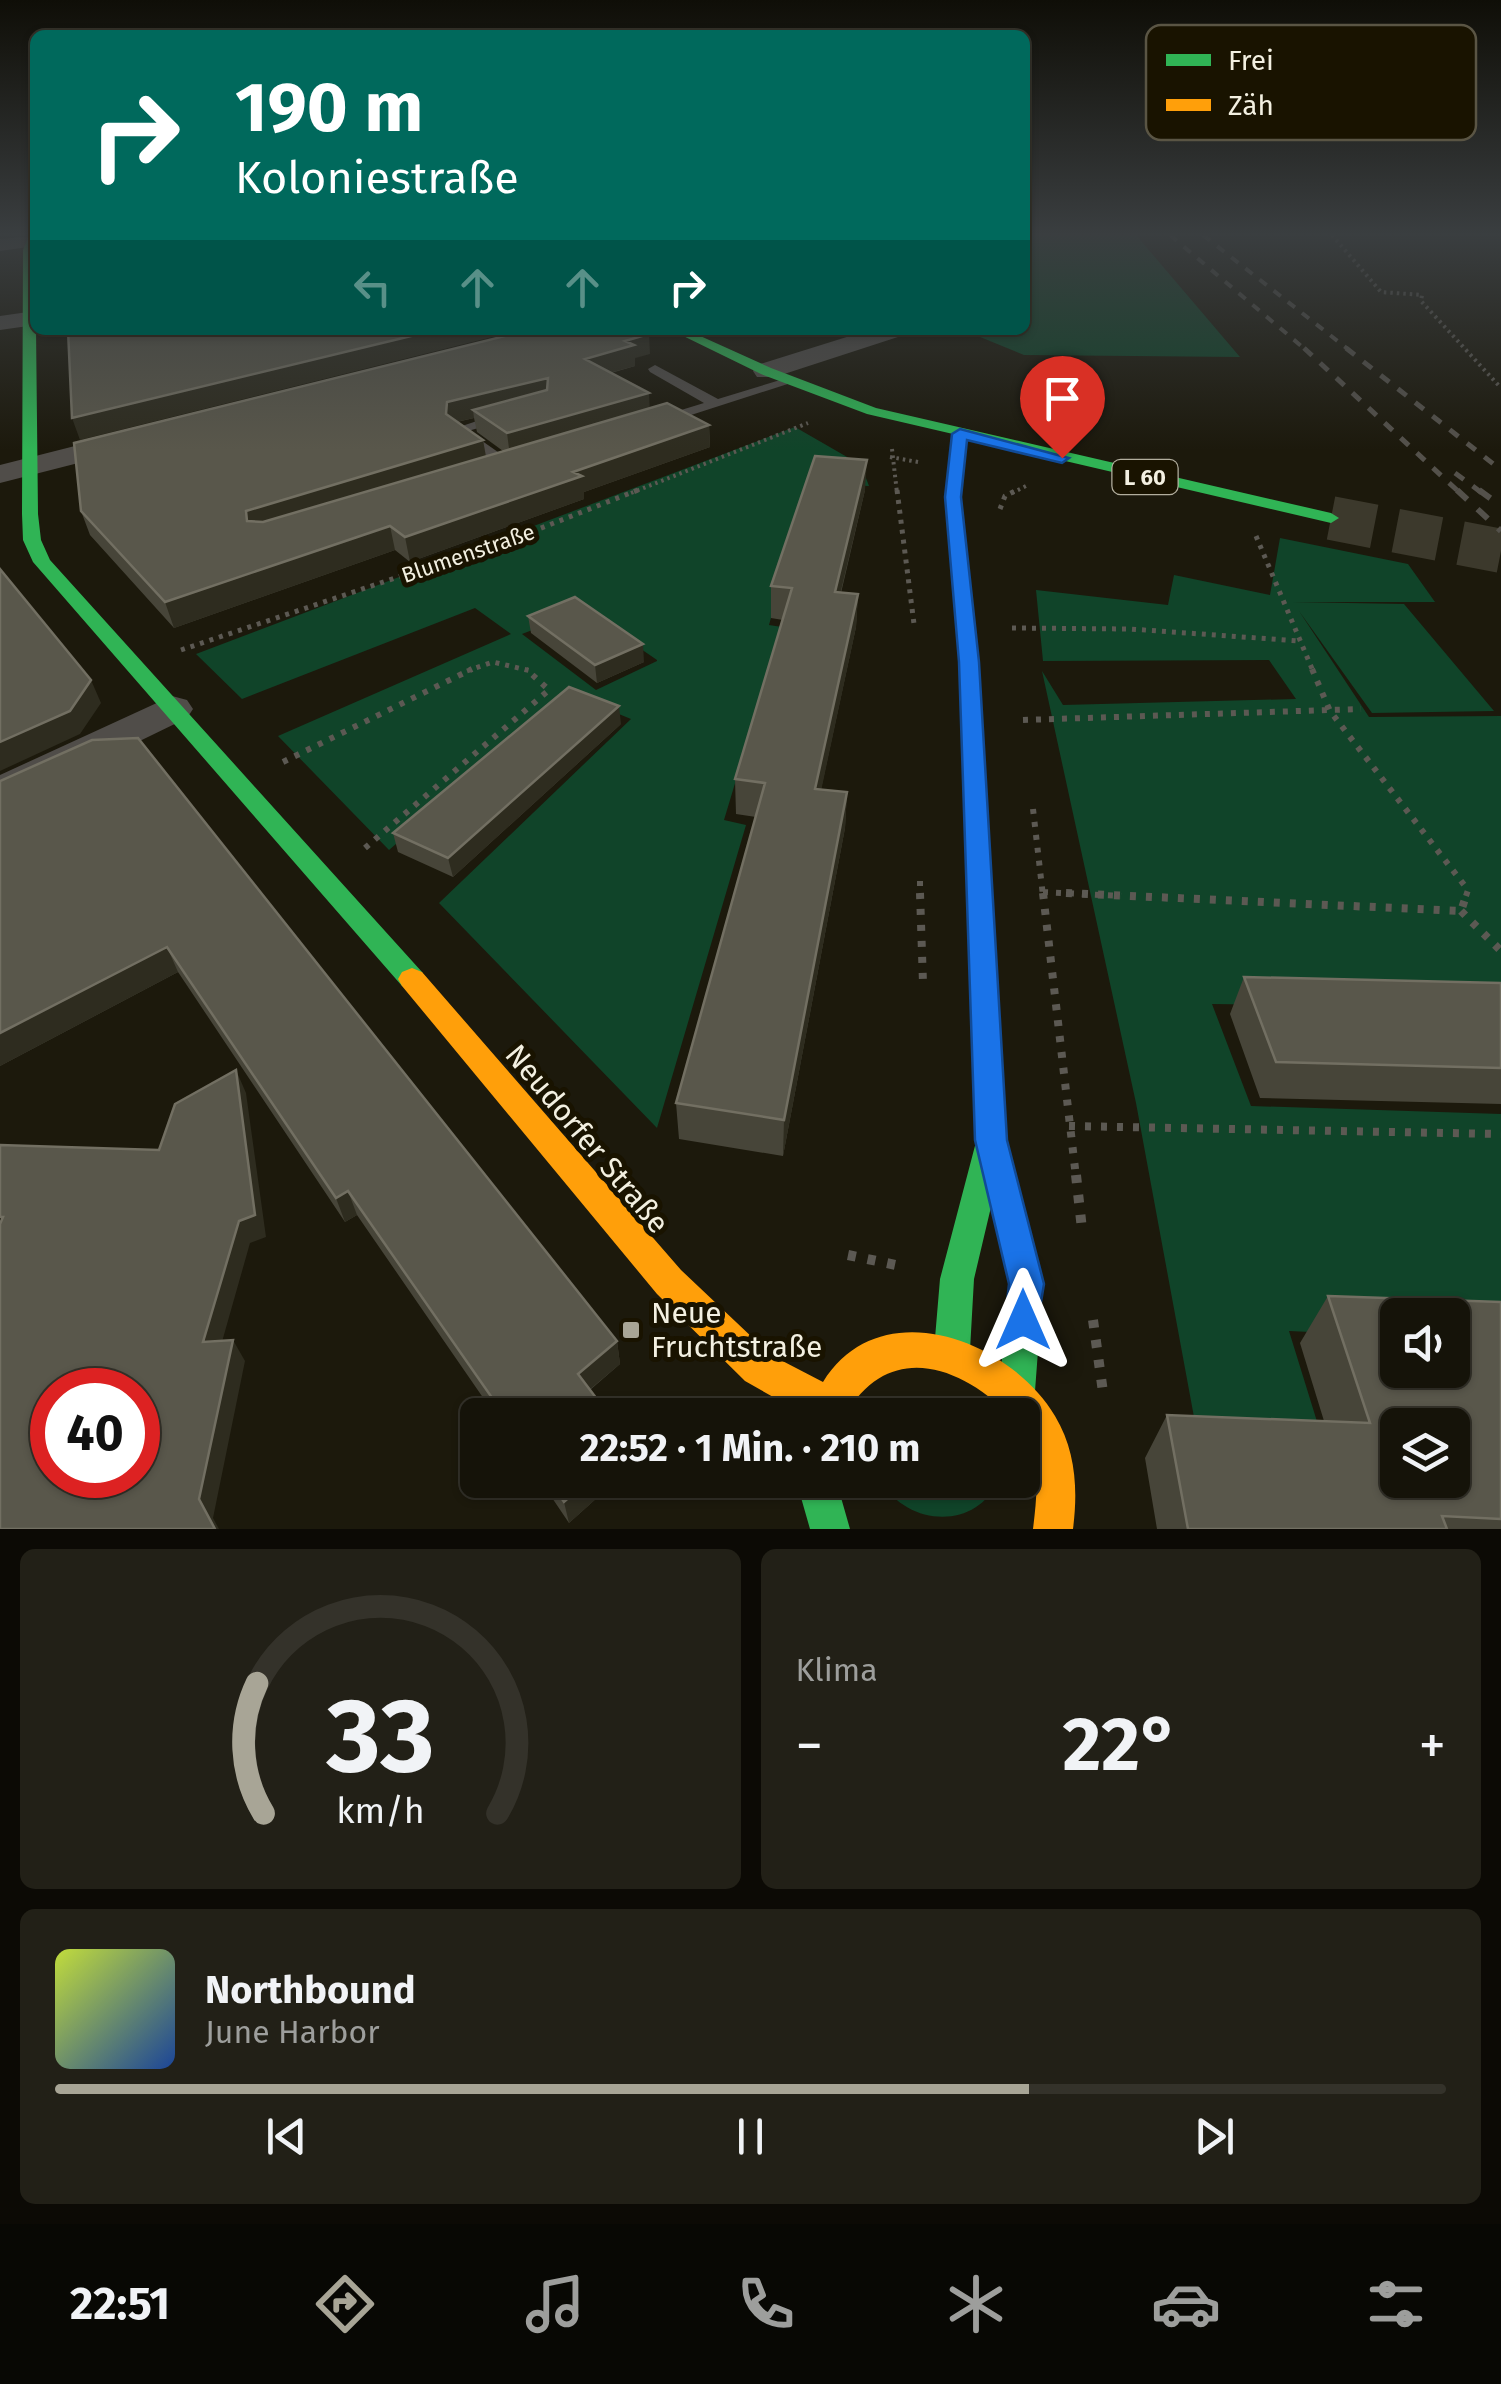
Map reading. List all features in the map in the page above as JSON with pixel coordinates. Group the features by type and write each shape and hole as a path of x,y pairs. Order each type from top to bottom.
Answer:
{"street":[{"name":"Neudorfer Straße","path":"28,306 32,540 42,562 329,880 669,1282 758,1368 807,1398"},
{"path":"0,323 28,319"},
{"name":"L 60","path":"688,335 778,376 872,410 960,434 1331,518"},
{"path":"778,376 882,335"},
{"path":"960,434 953,497 969,662 991,1140 1026,1284 1017,1391"},
{"path":"0,474 152,435"},
{"path":"0,794 172,709"},
{"path":"952,1350 957,1279 991,1140"},
{"path":"834,1398 850,1374 880,1356 915,1347 952,1350 986,1366 1017,1391 1040,1422 1054,1460 1058,1500 1053,1529"},
{"path":"821,1498 830,1529"}],"lane":[{"path":"655,369 715,403"},
{"path":"634,428 715,403 778,376"},
{"path":"506,465 457,430 526,410"},
{"path":"487,471 524,460"}],"path":[{"path":"1426,306 1501,388"},
{"name":"Blumenstraße","path":"137,664 526,534 795,427"},
{"path":"890,456 916,640"},
{"path":"1001,526 1005,496 1028,485"},
{"path":"1250,521 1330,710 1468,890 1461,911"},
{"path":"1008,609 1013,646"},
{"path":"1011,628 1130,629 1300,641"},
{"path":"242,782 484,663 500,660 524,668 546,683 549,690 329,880"},
{"path":"1020,702 1025,739"},
{"path":"1023,720 1360,709"},
{"path":"1032,796 1083,1238"},
{"path":"919,952 920,862"},
{"path":"1042,892 1461,911 1501,951"},
{"path":"1069,1126 1501,1134"},
{"path":"1092,1312 1105,1406"}],"green space":[{"path":"1030,306 1197,306 1240,357 1024,355 975,335 1030,335"},
{"path":"795,427 861,465 869,486 808,483 769,625 782,627 724,820 746,825 657,1128 439,903 631,719 570,694 389,850 278,736 511,634 475,608 242,699 196,654","holes":["584,610 657,660 596,690 522,634"]},
{"path":"1280,538 1408,564 1435,602 1293,602 1404,604 1494,711 1372,713 1299,611 1369,717 1501,716 1501,1008 1212,1004 1251,1106 1501,1114 1501,1363 1470,1333 1470,1298 1380,1298 1380,1335 1289,1331 1319,1428 1194,1417 1136,1103 1042,671 1063,705 1296,699 1269,660 1043,661 1036,590 1168,605 1174,575 1270,595"},
{"path":"896,1498 986,1498 975,1508 942,1517 908,1508"}],"building":[{"path":"68,335 415,335 72,418"},
{"path":"509,335 646,335 625,341 634,345 585,359 649,393 507,433 473,410 547,390 548,378 447,402 446,414 483,440 246,511 247,521 263,522 667,403 709,425 573,472 582,476 405,537 390,526 165,602 81,511 74,443"},
{"path":"815,456 867,460 835,592 858,594 815,789 847,792 784,1120 676,1103 765,783 735,779 792,588 771,586"},
{"path":"0,569 91,680 70,711 0,742"},
{"path":"575,597 643,644 595,665 528,616"},
{"path":"569,687 619,706 448,858 393,833"},
{"path":"138,738 617,1341 578,1374 596,1398 492,1398 348,1191 336,1198 167,947 0,1033 0,781 92,740"},
{"path":"1244,977 1501,983 1501,1068 1276,1062"},
{"path":"236,1070 255,1215 239,1221 203,1342 233,1340 199,1499 215,1529 0,1529 0,1145 159,1150 175,1104"},
{"path":"1328,1296 1386,1298 1380,1298 1380,1388 1470,1388 1470,1301 1501,1302 1501,1519 1442,1516 1447,1529 1188,1529 1167,1415 1370,1423"}],"tunnel":[{"path":"1331,518 1501,551"}],"railway":[{"path":"1254,306 1306,350"},
{"path":"1294,306 1349,350"},
{"path":"1304,348 1460,493"},
{"path":"1346,348 1501,470"},
{"path":"1455,473 1482,493"},
{"path":"1457,490 1501,531"},
{"path":"1479,490 1501,506"}],"traffic: fast":[{"path":"28,306 30,514 32,540 42,562 412,979"},
{"path":"688,335 766,371 872,411 1331,518"},
{"path":"960,434 953,497 969,662 991,1140 1026,1284 1017,1391"},
{"path":"952,1350 957,1279 989,1148"},
{"path":"821,1498 830,1529"}],"traffic: slow":[{"path":"412,979 669,1282 758,1368 815,1398"},
{"path":"834,1398 844,1382 871,1361 901,1351 934,1351 966,1360 996,1377 1020,1398"},
{"path":"1040,1426 1052,1455 1056,1479 1053,1529"}],"place":[{"name":"Neue Fruchtstraße","path":"631,1330"}],"route":[{"path":"1023,1320 1026,1284 991,1140 969,662 953,497 960,434 1062,458"}]}
